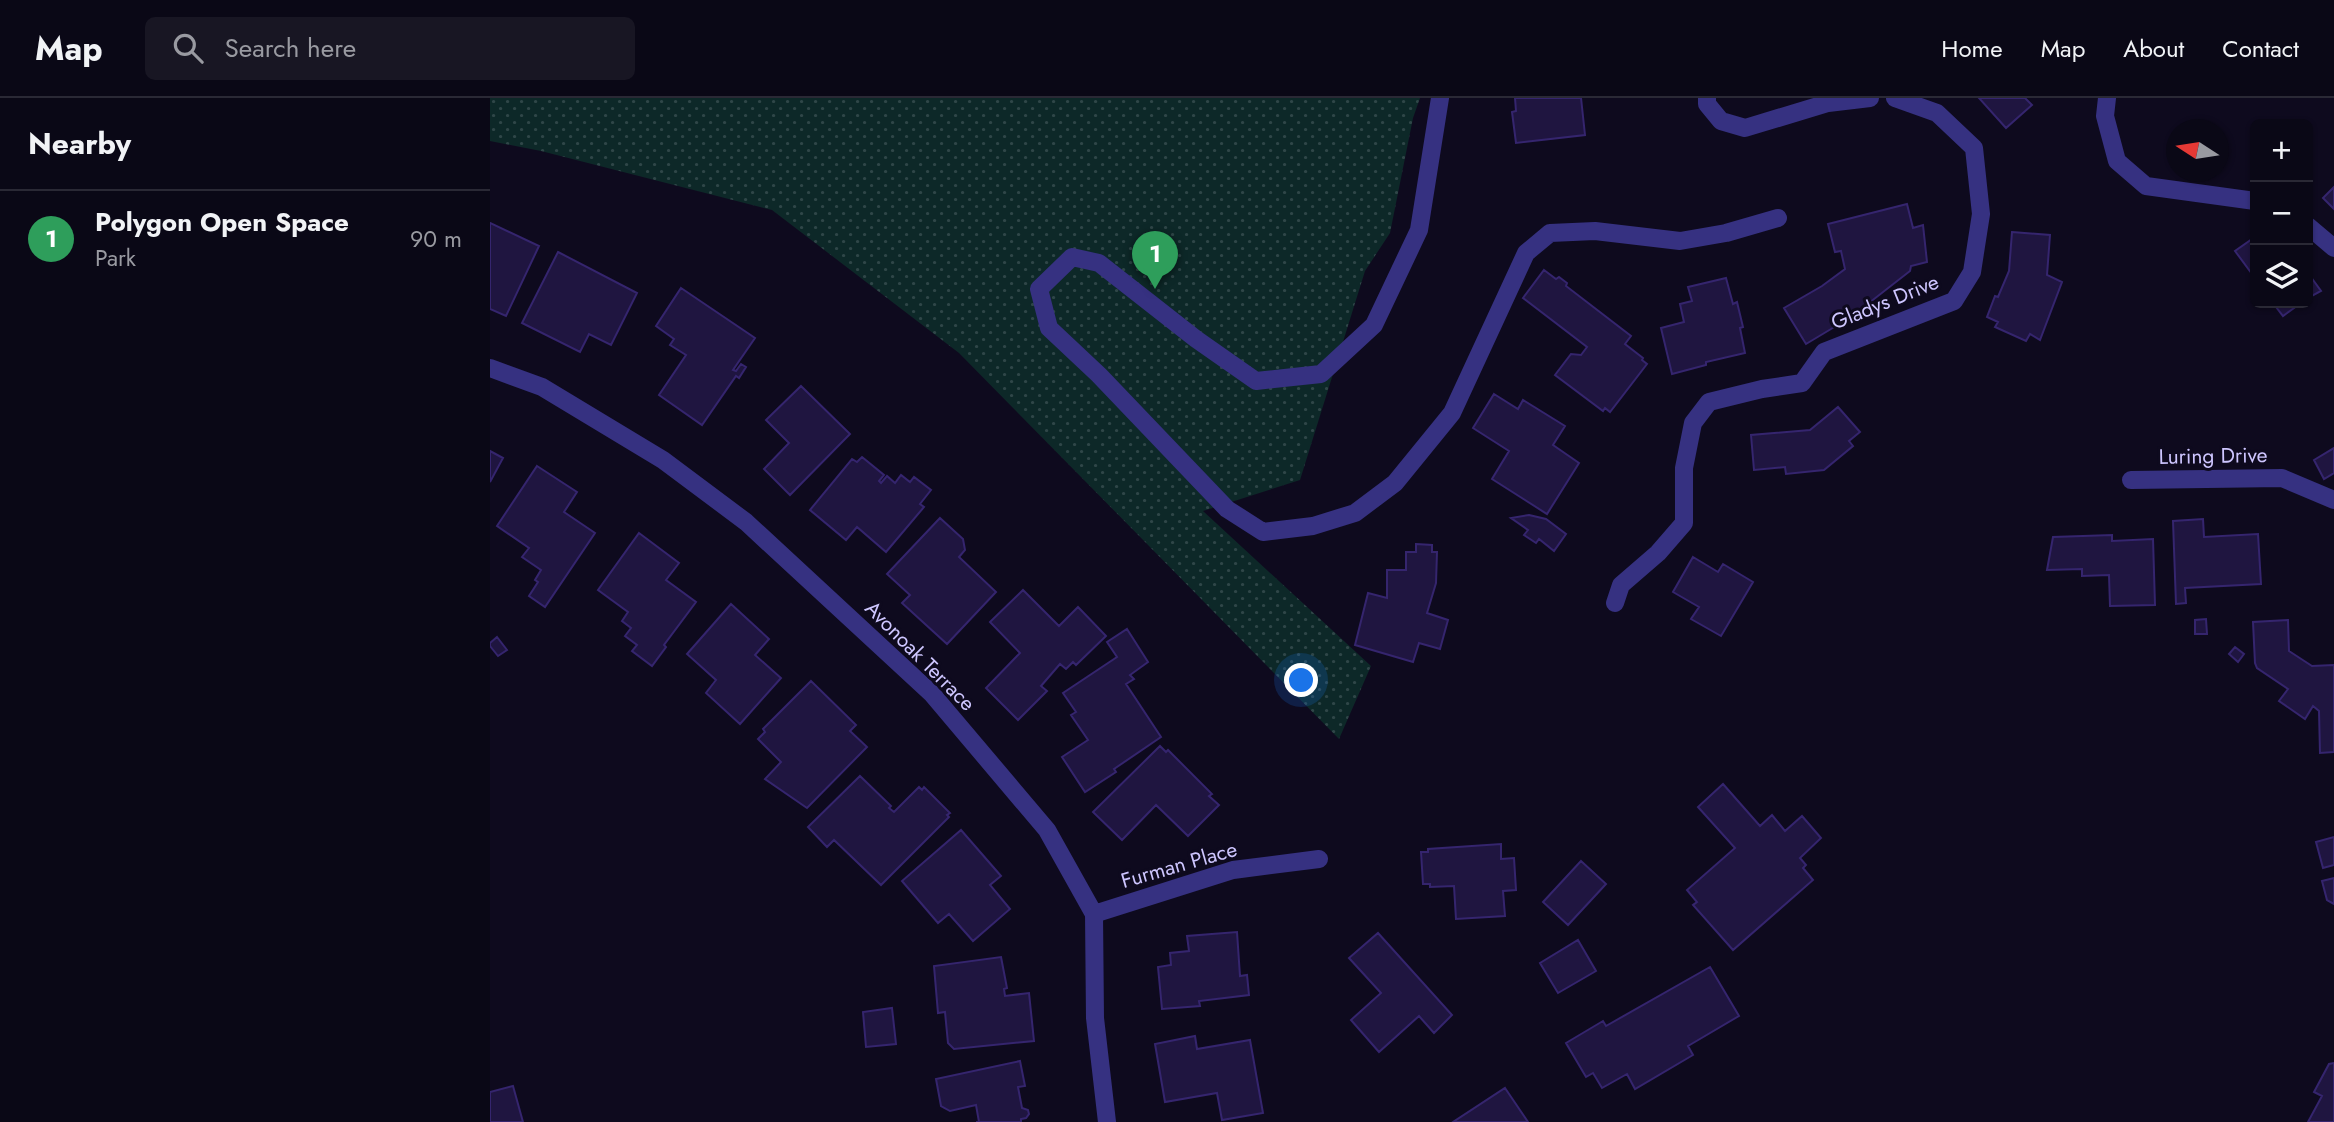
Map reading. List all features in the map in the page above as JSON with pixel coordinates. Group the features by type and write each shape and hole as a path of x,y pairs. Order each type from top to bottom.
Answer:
{"street":[{"path":"1440,98 1419,230 1374,325 1321,373 1256,381 1196,340 1098,263 1072,257 1039,289 1049,328 1099,375 1227,509 1263,532 1313,526 1355,513 1395,483 1452,413 1526,253 1550,233 1595,231 1679,241 1726,233 1778,218"},
{"path":"1707,98 1707,104 1721,121 1745,128 1828,103 1870,98"},
{"name":"Gladys Drive","path":"1615,603 1621,585 1658,553 1684,523 1684,468 1693,423 1709,402 1762,389 1802,383 1824,352 1954,301 1972,272 1981,214 1974,148 1937,113 1895,98"},
{"path":"2106,98 2105,116 2118,161 2146,186 2250,200"},
{"path":"2313,230 2334,248"},
{"name":"Avonoak Terrace","path":"490,368 542,387 663,460 746,522 932,694 1047,830 1094,914 1095,1018 1107,1122"},
{"name":"Luring Drive","path":"2131,480 2282,478 2334,500"},
{"name":"Furman Place","path":"1094,914 1233,870 1319,859"}],"green space":[{"path":"490,98 1420,98 1413,118 1390,233 1365,271 1300,480 1203,511 1371,666 1339,739 959,353 772,210 541,151 490,141"}],"building":[{"path":"1515,98 1581,98 1585,135 1516,143 1512,112 1516,111"},
{"path":"1979,98 2025,98 2032,105 2006,128"},
{"path":"2334,187 2334,209 2323,198"},
{"path":"1907,204 1913,228 1923,225 1927,262 1911,266 1910,271 1851,317 1806,344 1784,308 1845,269 1841,251 1835,252 1828,224"},
{"path":"490,223 539,246 506,316 490,309"},
{"path":"2012,232 2050,235 2047,275 2062,282 2040,340 2030,334 2026,341 1995,327 1998,322 1987,317 2009,271"},
{"path":"2250,240 2250,271 2235,251"},
{"path":"558,252 637,293 611,345 589,334 580,352 522,323"},
{"path":"1544,270 1567,283 1566,286 1631,336 1625,344 1647,364 1610,412 1605,408 1603,411 1555,375 1571,354 1581,355 1587,347 1523,298"},
{"path":"1726,278 1733,304 1737,302 1745,353 1706,362 1706,365 1672,374 1661,328 1684,322 1680,304 1692,301 1688,287"},
{"path":"2313,280 2321,291 2313,295"},
{"path":"681,288 755,338 733,370 736,371 741,364 746,367 739,378 736,376 702,425 659,395 686,355 670,345 674,339 656,326"},
{"path":"2277,308 2294,308 2283,316"},
{"path":"801,386 850,434 790,495 764,469 789,443 766,420"},
{"path":"1494,394 1518,409 1523,400 1565,426 1553,445 1579,463 1547,514 1492,479 1509,451 1473,428"},
{"path":"1838,407 1860,432 1849,441 1853,446 1824,470 1786,474 1785,467 1754,470 1751,435 1810,430"},
{"path":"2334,448 2334,473 2324,479 2314,460"},
{"path":"490,451 503,458 490,482"},
{"path":"862,457 884,475 879,481 881,483 887,476 895,483 901,475 910,482 914,477 931,490 920,504 924,507 886,552 857,527 846,540 810,510 852,459 857,462"},
{"path":"537,466 577,492 564,512 595,533 545,607 529,596 538,582 535,580 541,570 522,557 529,548 497,526"},
{"path":"1529,515 1546,519 1566,534 1554,551 1539,539 1536,543 1524,535 1528,530 1511,518"},
{"path":"940,518 963,539 965,550 959,557 996,592 947,644 902,603 910,595 887,574"},
{"path":"2203,519 2204,537 2258,534 2261,584 2185,588 2186,603 2176,604 2173,521"},
{"path":"639,533 679,563 666,580 696,602 652,666 632,651 637,645 625,636 631,628 622,621 628,612 598,590"},
{"path":"2112,535 2112,541 2153,539 2155,605 2110,606 2109,575 2082,576 2082,569 2047,570 2053,537"},
{"path":"1416,544 1432,545 1432,552 1437,552 1436,583 1427,613 1448,620 1440,649 1419,643 1413,662 1355,645 1368,593 1387,598 1387,570 1406,570 1406,552 1416,552"},
{"path":"1693,557 1718,572 1723,564 1753,582 1721,636 1691,619 1699,607 1673,592"},
{"path":"1023,590 1059,626 1078,607 1106,636 1076,665 1073,662 1066,669 1060,664 1041,686 1047,691 1018,720 986,688 1020,653 990,622"},
{"path":"731,604 769,639 755,655 781,678 740,724 706,693 716,680 687,654"},
{"path":"2206,619 2207,634 2195,634 2195,620"},
{"path":"2288,620 2289,651 2312,666 2334,665 2334,752 2320,753 2319,711 2313,706 2305,719 2279,701 2288,689 2257,668 2255,663 2253,622"},
{"path":"1127,629 1148,662 1130,675 1134,679 1126,684 1161,737 1085,792 1062,757 1088,740 1071,715 1076,712 1063,693 1117,657 1107,642"},
{"path":"497,637 507,650 498,656 490,646"},
{"path":"2235,647 2244,654 2238,662 2229,654"},
{"path":"811,681 856,725 850,731 867,747 807,808 765,779 781,762 758,739 765,732 763,729"},
{"path":"1160,746 1166,752 1168,750 1212,794 1209,796 1219,805 1188,836 1156,805 1122,840 1093,812"},
{"path":"860,776 894,812 919,787 922,790 924,787 950,813 881,885 834,840 827,847 808,827"},
{"path":"1723,784 1760,826 1772,815 1785,831 1802,816 1821,838 1800,858 1806,865 1803,868 1813,880 1733,950 1693,905 1697,902 1687,890 1735,848 1698,807"},
{"path":"961,830 1001,876 990,885 1010,909 973,941 949,914 938,923 902,881"},
{"path":"2334,837 2334,865 2323,868 2316,842"},
{"path":"1501,844 1501,859 1514,858 1516,890 1503,891 1505,916 1456,919 1454,886 1430,887 1430,884 1423,884 1421,852 1428,852 1428,849"},
{"path":"1581,861 1606,884 1568,925 1543,902"},
{"path":"2334,878 2334,904 2327,900 2322,881"},
{"path":"1237,932 1240,976 1247,975 1249,995 1199,1001 1200,1006 1162,1009 1158,967 1171,965 1170,953 1189,951 1187,936"},
{"path":"1378,933 1452,1015 1434,1033 1419,1016 1379,1052 1351,1020 1381,993 1349,958"},
{"path":"1578,940 1596,971 1558,993 1540,963"},
{"path":"1001,957 1007,988 1004,989 1005,996 1029,993 1034,1041 954,1049 948,1043 945,1012 938,1013 934,966"},
{"path":"1710,967 1739,1016 1688,1046 1693,1055 1635,1089 1627,1074 1602,1088 1593,1073 1586,1077 1566,1043 1603,1021 1606,1026"},
{"path":"892,1008 896,1044 866,1047 863,1012"},
{"path":"1195,1036 1197,1049 1250,1040 1263,1113 1222,1120 1217,1093 1165,1102 1155,1044"},
{"path":"1020,1061 1025,1086 1018,1087 1022,1108 1028,1110 1029,1114 1021,1119 1021,1122 979,1122 976,1105 950,1111 941,1106 936,1079"},
{"path":"2334,1063 2334,1122 2308,1122 2322,1096 2314,1092 2329,1064"},
{"path":"513,1086 523,1122 490,1122 490,1092"},
{"path":"1505,1088 1528,1122 1453,1122"}],"place":[{"name":"Polygon Open Space","path":"1155,289"}]}
